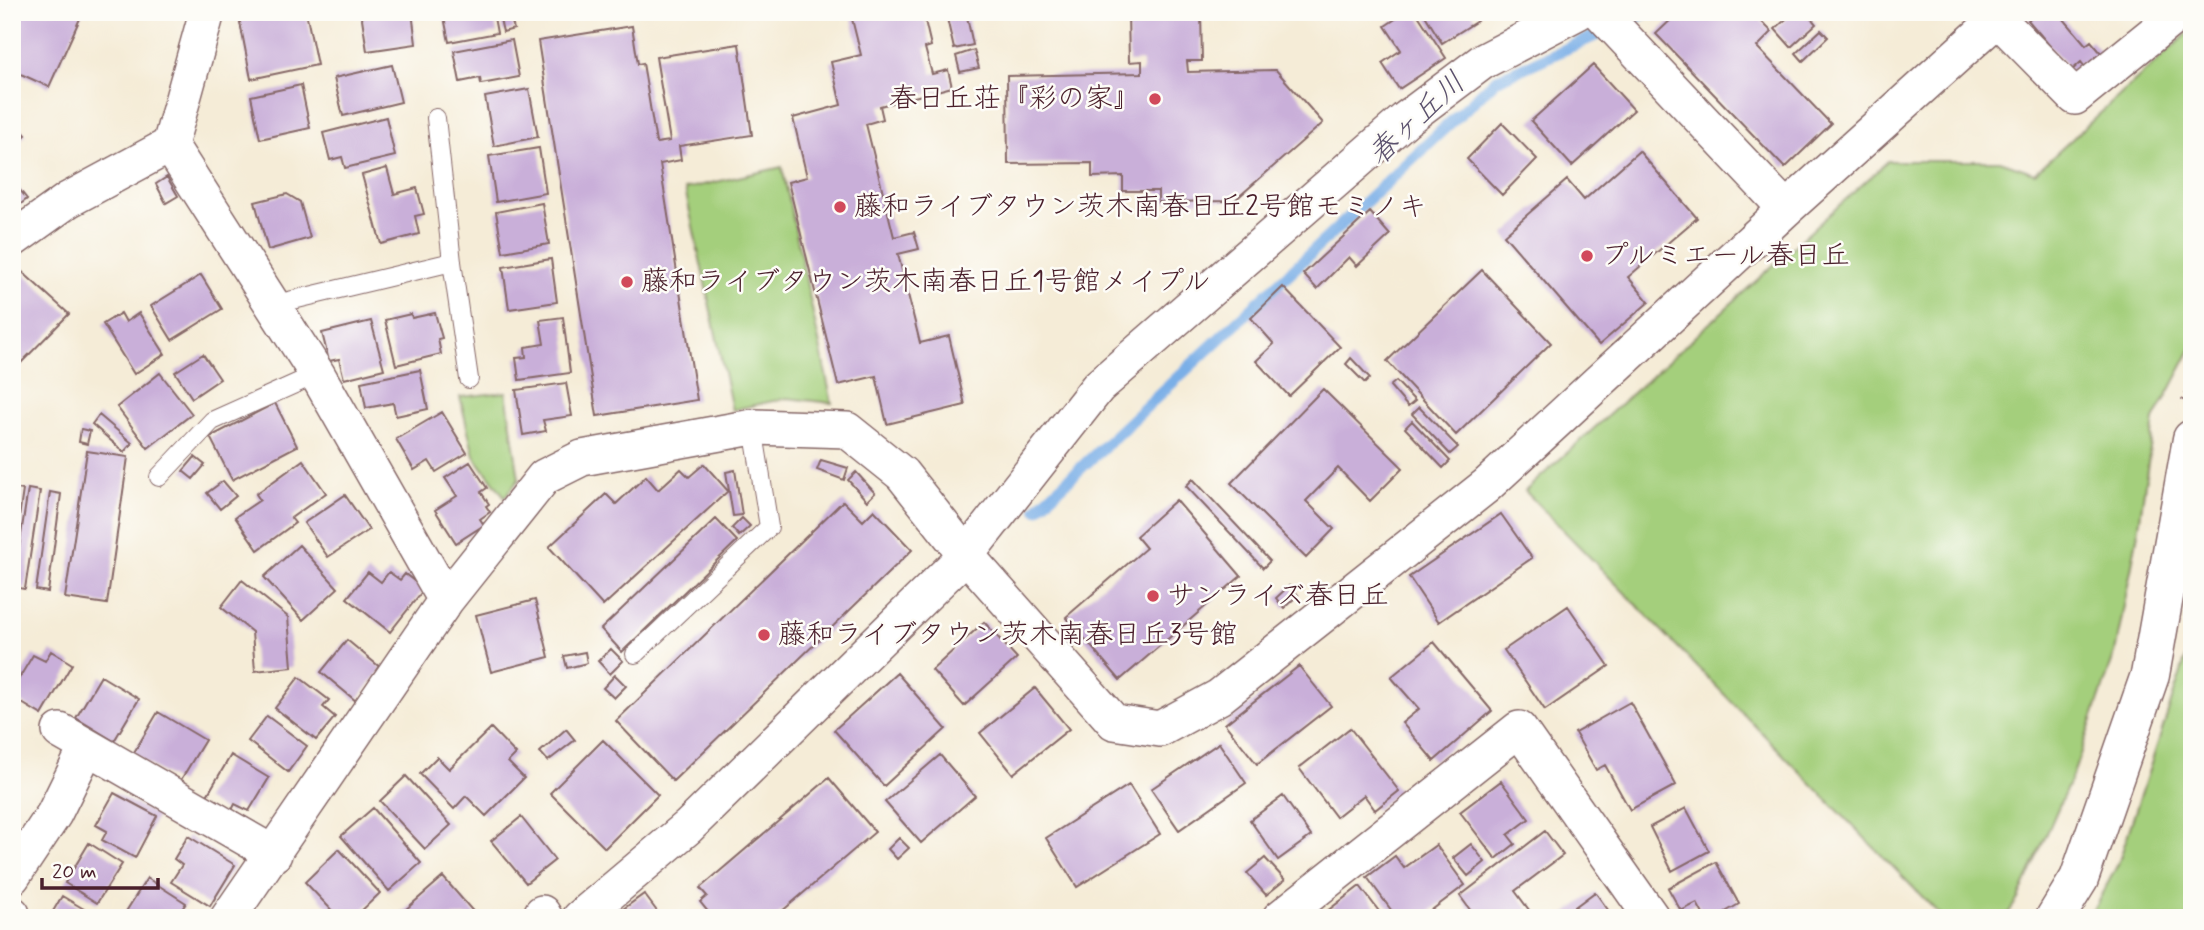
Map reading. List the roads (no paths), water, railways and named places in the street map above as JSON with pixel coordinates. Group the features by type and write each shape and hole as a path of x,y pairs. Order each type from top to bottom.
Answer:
{"street":[{"path":"12,240 68,200 170,145 207,12"},
{"path":"580,918 688,827 966,555 1098,387 1406,119 1482,62 1578,12"},
{"path":"1600,12 1786,209"},
{"path":"228,918 446,600 544,477 582,458 753,427 847,430 902,474 966,555 1114,722 1160,729 1219,697 1486,486 1786,209 2001,16 2075,97 2180,12"},
{"path":"170,145 317,374 446,600"},
{"path":"2055,918 2079,879 2150,676 2192,439"},
{"path":"1280,918 1519,729 1653,918"},
{"path":"12,877 54,814 74,739 274,854"}],"lane":[{"path":"436,118 469,379"},
{"path":"272,305 453,262"},
{"path":"159,477 212,421 317,374"},
{"path":"635,654 769,527 753,427"}],"waterway":[{"name":"春ヶ丘川","path":"1037,509 1496,80 1648,12"}],"place":[{"name":"春日丘荘『彩の家』","path":"1155,99"},
{"name":"藤和ライブタウン茨木南春日丘2号館モミノキ","path":"840,207"},
{"name":"プルミエール春日丘","path":"1587,256"},
{"name":"藤和ライブタウン茨木南春日丘1号館メイプル","path":"627,282"},
{"name":"サンライズ春日丘","path":"1153,596"},
{"name":"藤和ライブタウン茨木南春日丘3号館","path":"764,635"}]}
